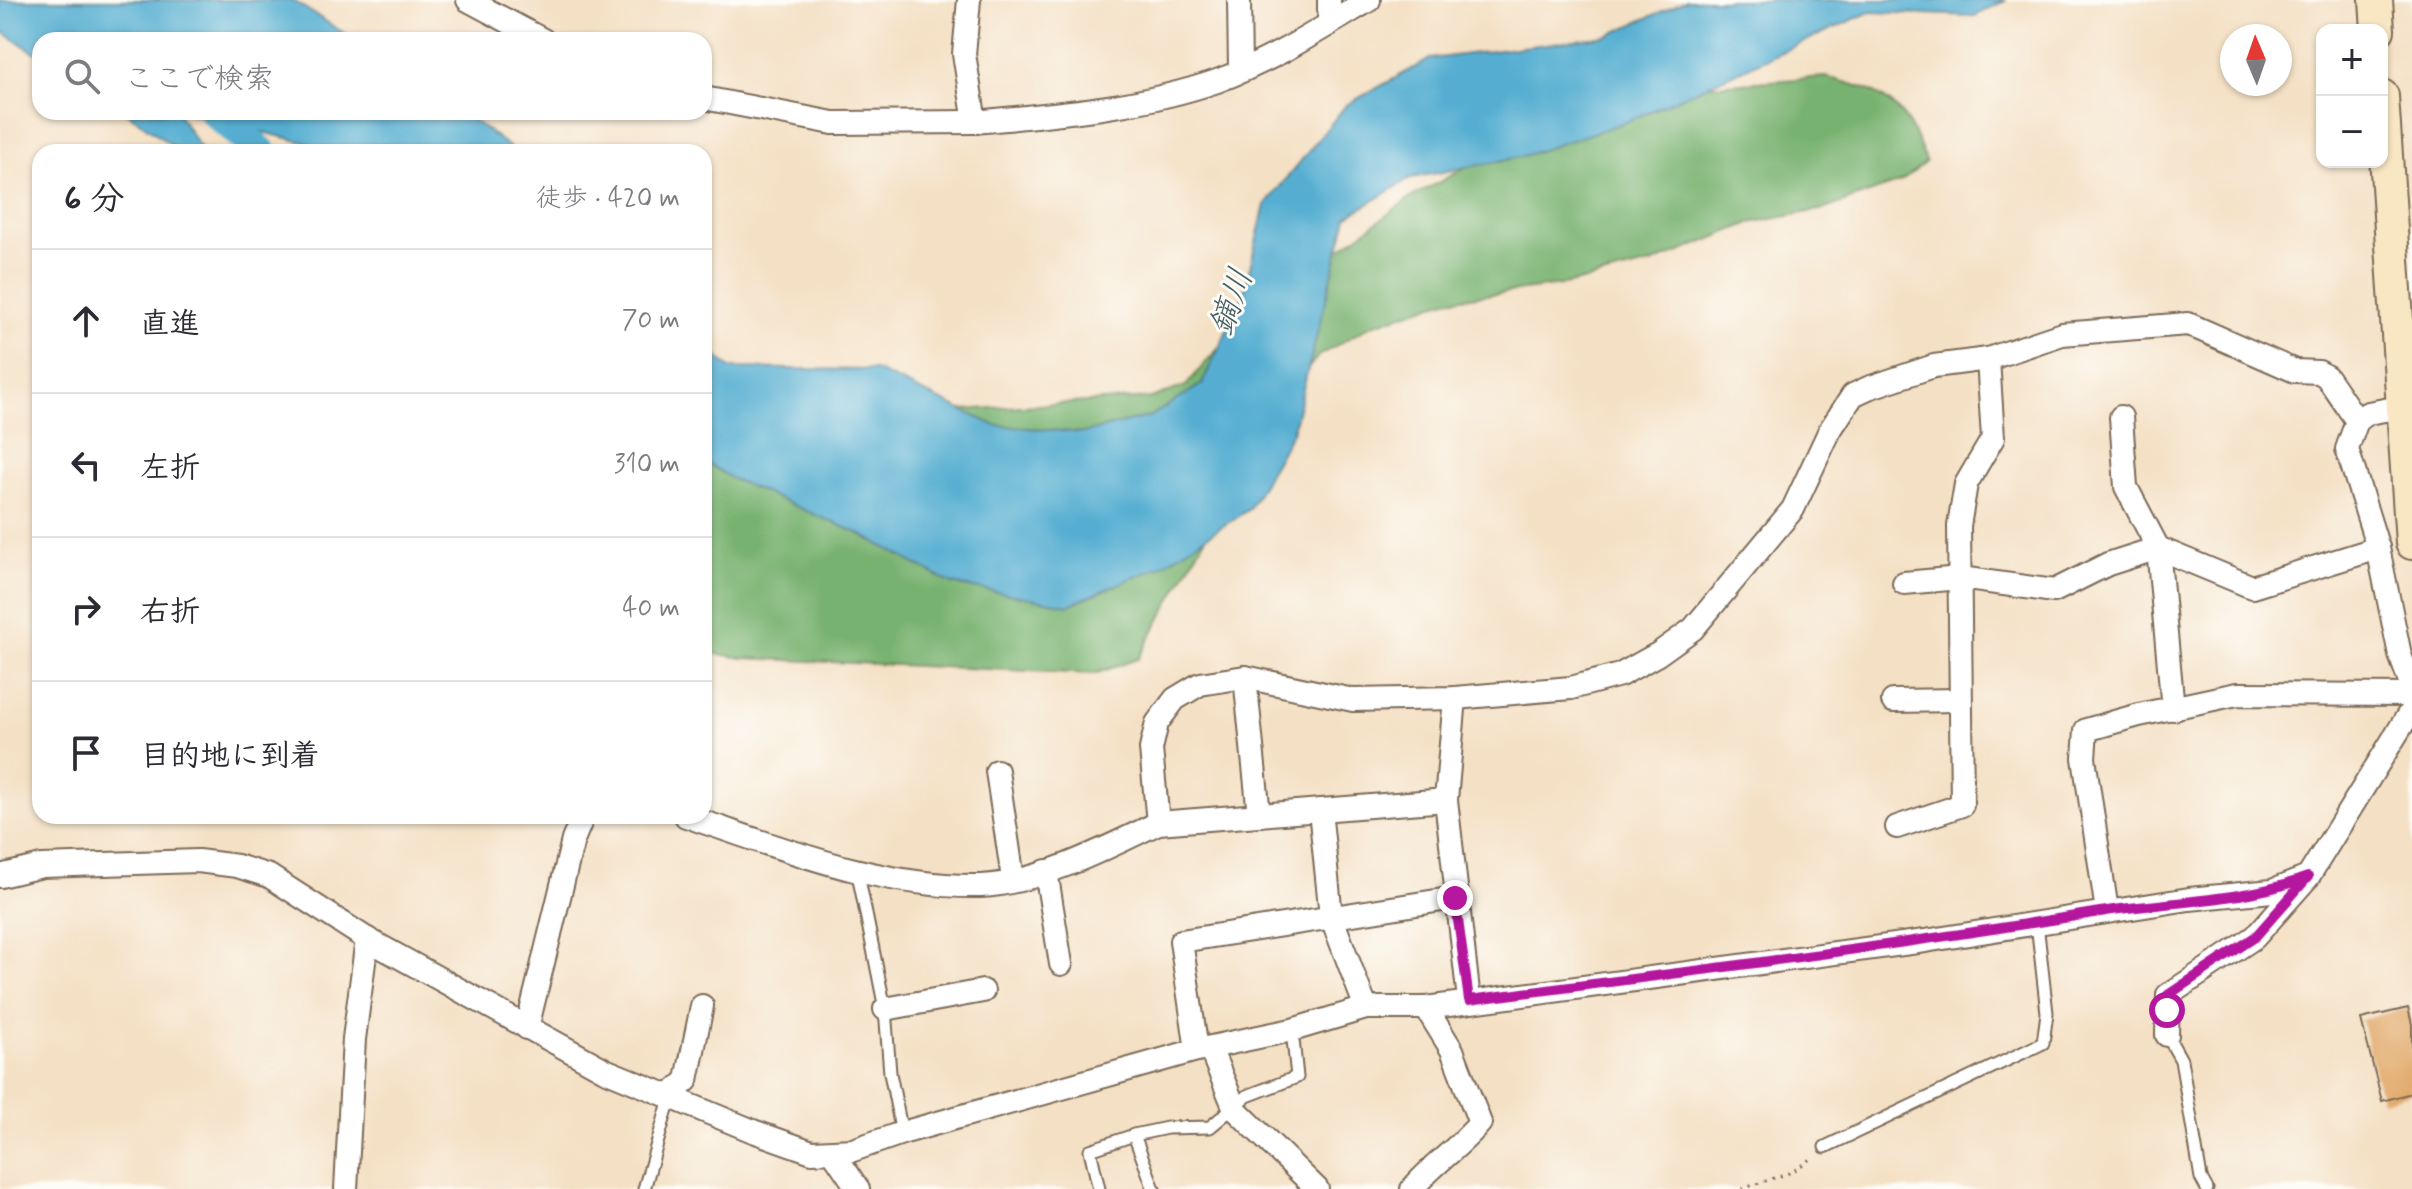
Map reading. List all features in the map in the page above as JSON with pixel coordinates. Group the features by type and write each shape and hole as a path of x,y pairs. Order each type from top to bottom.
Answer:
{"main road":[{"path":"2388,168 2407,406 2412,543"}],"street":[{"path":"468,0 528,32"},
{"path":"969,0 964,54 975,122"},
{"path":"1239,0 1240,69"},
{"path":"1329,0 1329,24"},
{"path":"712,100 833,123 975,122 1142,102 1219,80 1369,0"},
{"path":"1158,823 1151,749 1157,723 1175,699 1200,684 1245,677 1353,700 1455,698 1571,688 1620,675 1658,654 1693,629 1793,509 1830,430 1853,395 1934,366 1988,359 2062,334 2188,324 2295,371 2319,372 2327,377 2357,421"},
{"path":"1897,827 1962,805 1959,526 1966,484 1993,438 1988,359"},
{"path":"2407,406 2368,413 2357,421 2347,449 2348,462 2378,548 2400,655 2412,687"},
{"path":"2121,417 2126,487 2158,548 2173,709"},
{"path":"1904,583 1960,578 2054,591 2108,564 2158,548 2252,587 2378,548"},
{"path":"1245,677 1259,815"},
{"path":"2107,911 2084,758 2086,730 2237,694 2412,695"},
{"path":"1455,698 1446,800 1469,1000"},
{"path":"1893,701 1959,700"},
{"path":"2167,1035 2168,995 2255,937 2308,877 2412,709"},
{"path":"997,771 1013,879"},
{"path":"710,824 858,874 982,886 1046,871 1158,823 1446,800"},
{"path":"1320,810 1331,916 1366,1008"},
{"path":"527,1028 573,840 580,824"},
{"path":"0,876 42,866 198,861 237,866 269,876 367,939 605,1070 812,1152 853,1150 902,1133 1204,1049 1292,1030 1366,1008 1426,1008 1925,941 2107,911 2272,891 2308,877"},
{"path":"1046,871 1061,964"},
{"path":"1317,1189 1235,1109 1204,1049 1181,941 1455,898"},
{"path":"346,1189 354,1039 367,939"},
{"path":"885,1009 983,991"},
{"path":"671,1095 687,1080 702,1006"},
{"path":"1412,1189 1435,1162 1462,1144 1480,1123 1452,1050 1426,1008"},
{"path":"833,1152 858,1189"}],"lane":[{"path":"858,874 885,1009 890,1073 902,1133"},
{"path":"1825,1147 2043,1043 2047,1013 2037,923"},
{"path":"1099,1189 1090,1150 1167,1128 1210,1127 1247,1096 1297,1077 1292,1030"},
{"path":"2167,1035 2181,1060 2201,1178 2207,1189"},
{"path":"644,1189 671,1095"},
{"path":"1134,1135 1154,1189"}],"path":[{"path":"1742,1189 1792,1172 1825,1147"}],"green space":[{"path":"1825,77 1845,82 1877,94 1890,103 1910,126 1926,162 1902,181 1825,209 1750,223 1651,264 1569,284 1446,300 1372,325 1318,356 1278,408 1138,659 1094,674 742,658 712,653 712,425 1151,398 1186,386 1217,349 1337,251 1413,196 1486,157 1657,89"}],"water":[{"path":"0,0 292,0 342,32 32,32 32,51 0,30"},
{"path":"1687,0 2006,0 1975,16 1870,12 1626,122 1520,157 1411,178 1347,217 1292,432 1249,509 1161,566 1069,605 952,584 860,534 732,479 712,466 712,352 730,368 875,370 994,425 1083,433 1151,416 1202,384 1243,296 1265,205 1346,105 1430,59 1607,36"},
{"path":"137,120 182,120 198,144 170,144"},
{"path":"214,120 473,120 505,144 309,144"}],"building":[{"path":"2408,1008 2412,1024 2412,1093 2382,1101 2361,1019"}],"waterway":[{"name":"鏑川","path":"224,120 252,144"}],"route":[{"path":"1455,898 1469,1000 1925,941 2189,899 2272,891 2308,877 2255,937 2168,995 2167,1010"}]}
